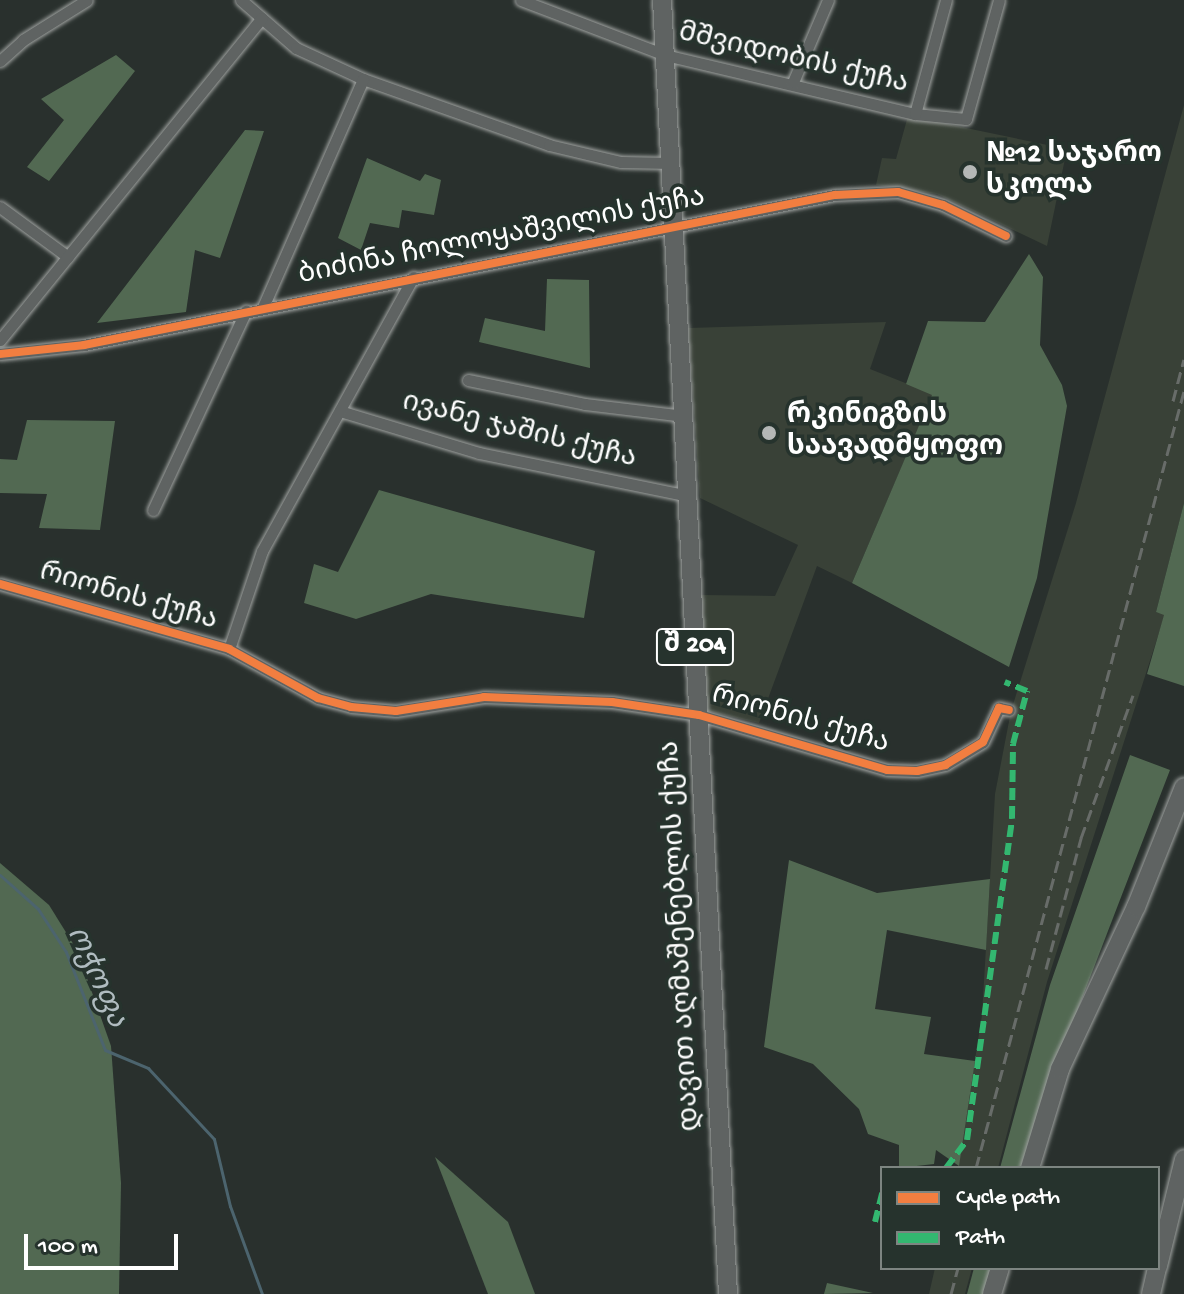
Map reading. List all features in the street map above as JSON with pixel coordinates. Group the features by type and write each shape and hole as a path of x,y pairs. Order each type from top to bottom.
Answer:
{"main road":[{"name":"დავით აღმაშენებლის ქუჩა","path":"662,0 728,1294"},
{"path":"1031,1166 1060,1069 1136,907 1184,787"},
{"path":"1160,1260 1180,1190 1184,1159"},
{"path":"992,1294 999,1270"},
{"path":"1151,1294 1157,1270"}],"street":[{"path":"0,61 23,40 87,0"},
{"path":"241,0 296,48 363,79 549,145 621,162 671,163"},
{"name":"მშვიდობის ქუჩა","path":"521,0 665,55 793,82 915,114 966,119 999,0"},
{"path":"793,82 828,0"},
{"path":"915,114 946,0"},
{"path":"0,340 262,18"},
{"path":"263,307 363,79"},
{"name":"ბიძინა ჩოლოყაშვილის ქუჩა","path":"0,354 84,345 835,195 898,192 943,205 1006,236"},
{"path":"0,207 68,257"},
{"path":"229,649 262,551 413,277"},
{"path":"153,510 246,311"},
{"path":"468,380 585,404 684,416"},
{"name":"ივანე ჯაშის ქუჩა","path":"340,411 479,453 688,496"},
{"name":"რიონის ქუჩა","path":"0,584 229,649 318,698 351,707 396,711 484,697 612,702 699,715 887,770 917,771 945,765 983,742 999,708 1009,710"}],"shaded area":[{"path":"1184,105 1184,503 1156,612 1165,614 1047,982 999,1166 958,1166 982,1015 995,794 1011,711 1076,503"},
{"name":"№12 საჯარო სკოლა","path":"908,116 1067,149 1047,246 937,194 876,185 882,158 896,159"},
{"path":"886,322 870,369 933,394 852,583 817,566 759,723 707,711 701,595 775,596 798,545 700,498 688,328"},
{"path":"935,1270 971,1270 965,1294 929,1294"}],"green space":[{"path":"116,55 135,71 49,181 27,167 64,120 41,99"},
{"path":"245,130 264,131 220,258 195,250 186,312 97,323"},
{"path":"367,158 420,181 425,174 441,180 434,215 402,210 399,228 370,223 361,250 338,238"},
{"path":"1029,254 1043,277 1040,345 1062,385 1067,406 1037,578 1009,667 852,583 932,395 906,384 928,321 985,322"},
{"path":"547,279 589,280 590,368 479,342 485,318 545,331"},
{"path":"27,420 115,421 100,530 39,528 47,494 0,493 0,459 17,460"},
{"path":"379,490 595,551 584,618 431,594 356,619 304,603 314,564 338,572"},
{"path":"1184,503 1184,686 1147,674 1164,615 1156,612"},
{"path":"1130,755 1170,770 1066,1040 1025,1166 1001,1166 1050,985"},
{"path":"789,860 877,893 990,879 986,950 887,930 875,1009 931,1017 924,1054 975,1061 959,1166 936,1150 934,1164 899,1166 899,1145 868,1134 859,1109 813,1064 764,1047"},
{"path":"0,863 49,905 77,950 111,1046 121,1183 119,1294 0,1294"},
{"path":"435,1157 508,1222 535,1294 488,1294"},
{"path":"973,1270 990,1270 984,1294 967,1294"},
{"path":"827,1283 873,1293 824,1294"}],"waterway":[{"name":"ოჭოფა","path":"0,875 38,909 66,952 105,1050 148,1068 214,1139 230,1206 262,1294"}],"railway":[{"path":"1173,401 1184,359"},
{"path":"977,1166 1184,391"},
{"path":"1046,969 1081,838 1133,695"},
{"path":"951,1294 957,1270"}],"marked path":[{"path":"948,1166 967,1140 1012,818 1013,744 1027,691 1005,682"},
{"path":"875,1222 880,1201"}],"cycle path":[{"path":"0,354 84,345 835,195 898,192 943,205 1006,236"},
{"path":"0,584 229,649 318,698 351,707 396,711 484,697 612,702 699,715 887,770 917,771 945,765 983,742 999,708 1009,710"}],"place":[{"name":"№12 საჯარო სკოლა","path":"970,172"},
{"name":"რკინიგზის საავადმყოფო","path":"769,433"}]}
